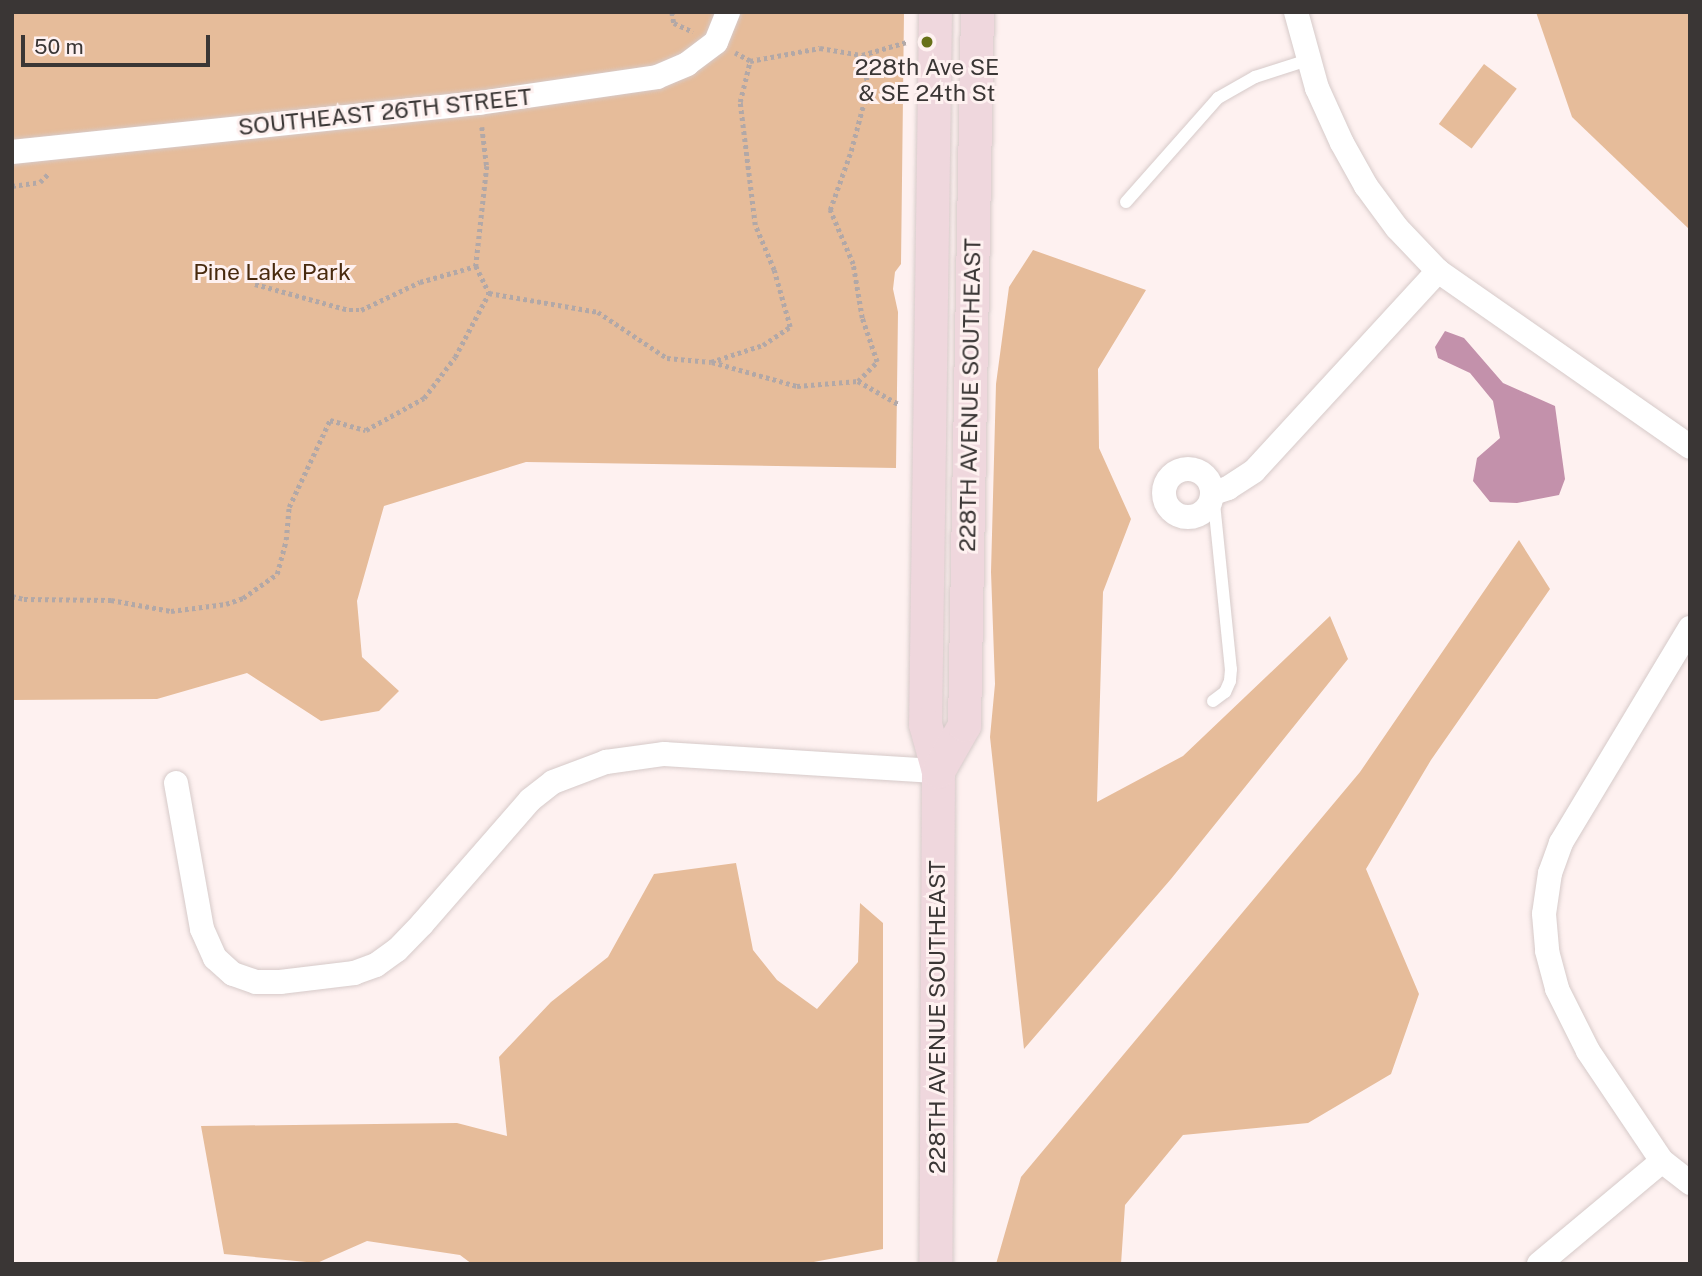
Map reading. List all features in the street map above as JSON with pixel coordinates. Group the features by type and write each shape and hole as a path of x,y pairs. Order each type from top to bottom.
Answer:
{"main road":[{"name":"228TH AVENUE SOUTHEAST","path":"935,12 925,724 938,771 936,1264"},
{"name":"228TH AVENUE SOUTHEAST","path":"938,771 964,725 977,12"},
{"path":"928,470 968,473"}],"street":[{"path":"716,42 728,12"},
{"path":"1296,12 1317,88 1342,144 1366,186 1397,228 1438,271 1690,447"},
{"name":"SOUTHEAST 26TH STREET","path":"12,152 479,103 657,77 687,64 716,42"},
{"path":"1213,493 1228,488 1254,471 1438,271"},
{"path":"1690,628 1560,843 1550,873 1544,914 1547,951 1557,989 1588,1051 1662,1161 1690,1183"},
{"path":"176,783 202,929 215,958 233,974 256,982 280,982 354,973 376,965 397,950 422,924 530,800 553,782 606,761 663,754 938,771"},
{"path":"1539,1264 1662,1161"}],"lane":[{"path":"1126,202 1218,97 1255,77 1308,60"},
{"path":"1213,493 1231,669 1225,692 1213,701"}],"path":[{"path":"672,12 674,23 750,61 820,48 862,55 908,42"},
{"path":"858,381 877,362 862,318 853,264 830,210 851,151 869,87 862,55"},
{"path":"711,362 763,345 790,327 774,270 755,225 740,102 750,61"},
{"path":"479,103 487,166 476,266 489,293"},
{"path":"255,284 349,310 361,310 420,282 476,266"},
{"path":"489,293 598,312 667,358 711,362 797,386 858,381 903,406"},
{"path":"12,596 24,599 111,600 171,611 226,604 243,598 277,574 286,540 289,508 330,420 366,430 424,398 455,357 489,293"}],"green space":[{"name":"Pine Lake Park","path":"12,12 904,12 901,264 895,272 893,289 898,312 896,468 526,462 384,506 357,601 362,657 399,691 379,711 321,721 247,673 157,699 12,700"},
{"path":"1536,12 1690,12 1690,230 1572,117"},
{"path":"1484,64 1517,89 1472,149 1439,124"},
{"path":"1033,250 1146,290 1098,369 1099,448 1131,519 1103,592 1097,802 1183,756 1330,616 1348,659 1171,879 1024,1049 990,737 995,684 991,572 996,384 1009,287"},
{"path":"1519,540 1550,589 1431,760 1366,869 1419,994 1391,1074 1308,1123 1183,1135 1125,1205 1121,1264 996,1264 1021,1177 1360,772"},
{"path":"736,863 753,950 777,980 817,1009 858,962 860,903 883,923 883,1249 803,1264 472,1264 460,1255 367,1241 317,1263 224,1254 201,1126 457,1123 507,1136 499,1057 551,1002 608,957 654,874"}],"shaded area":[{"path":"1445,331 1464,338 1503,383 1555,406 1565,479 1559,495 1517,503 1490,502 1473,481 1477,458 1500,438 1493,401 1470,373 1438,358 1435,347"}],"place":[{"name":"228th Ave SE & SE 24th St","path":"927,42"}]}
